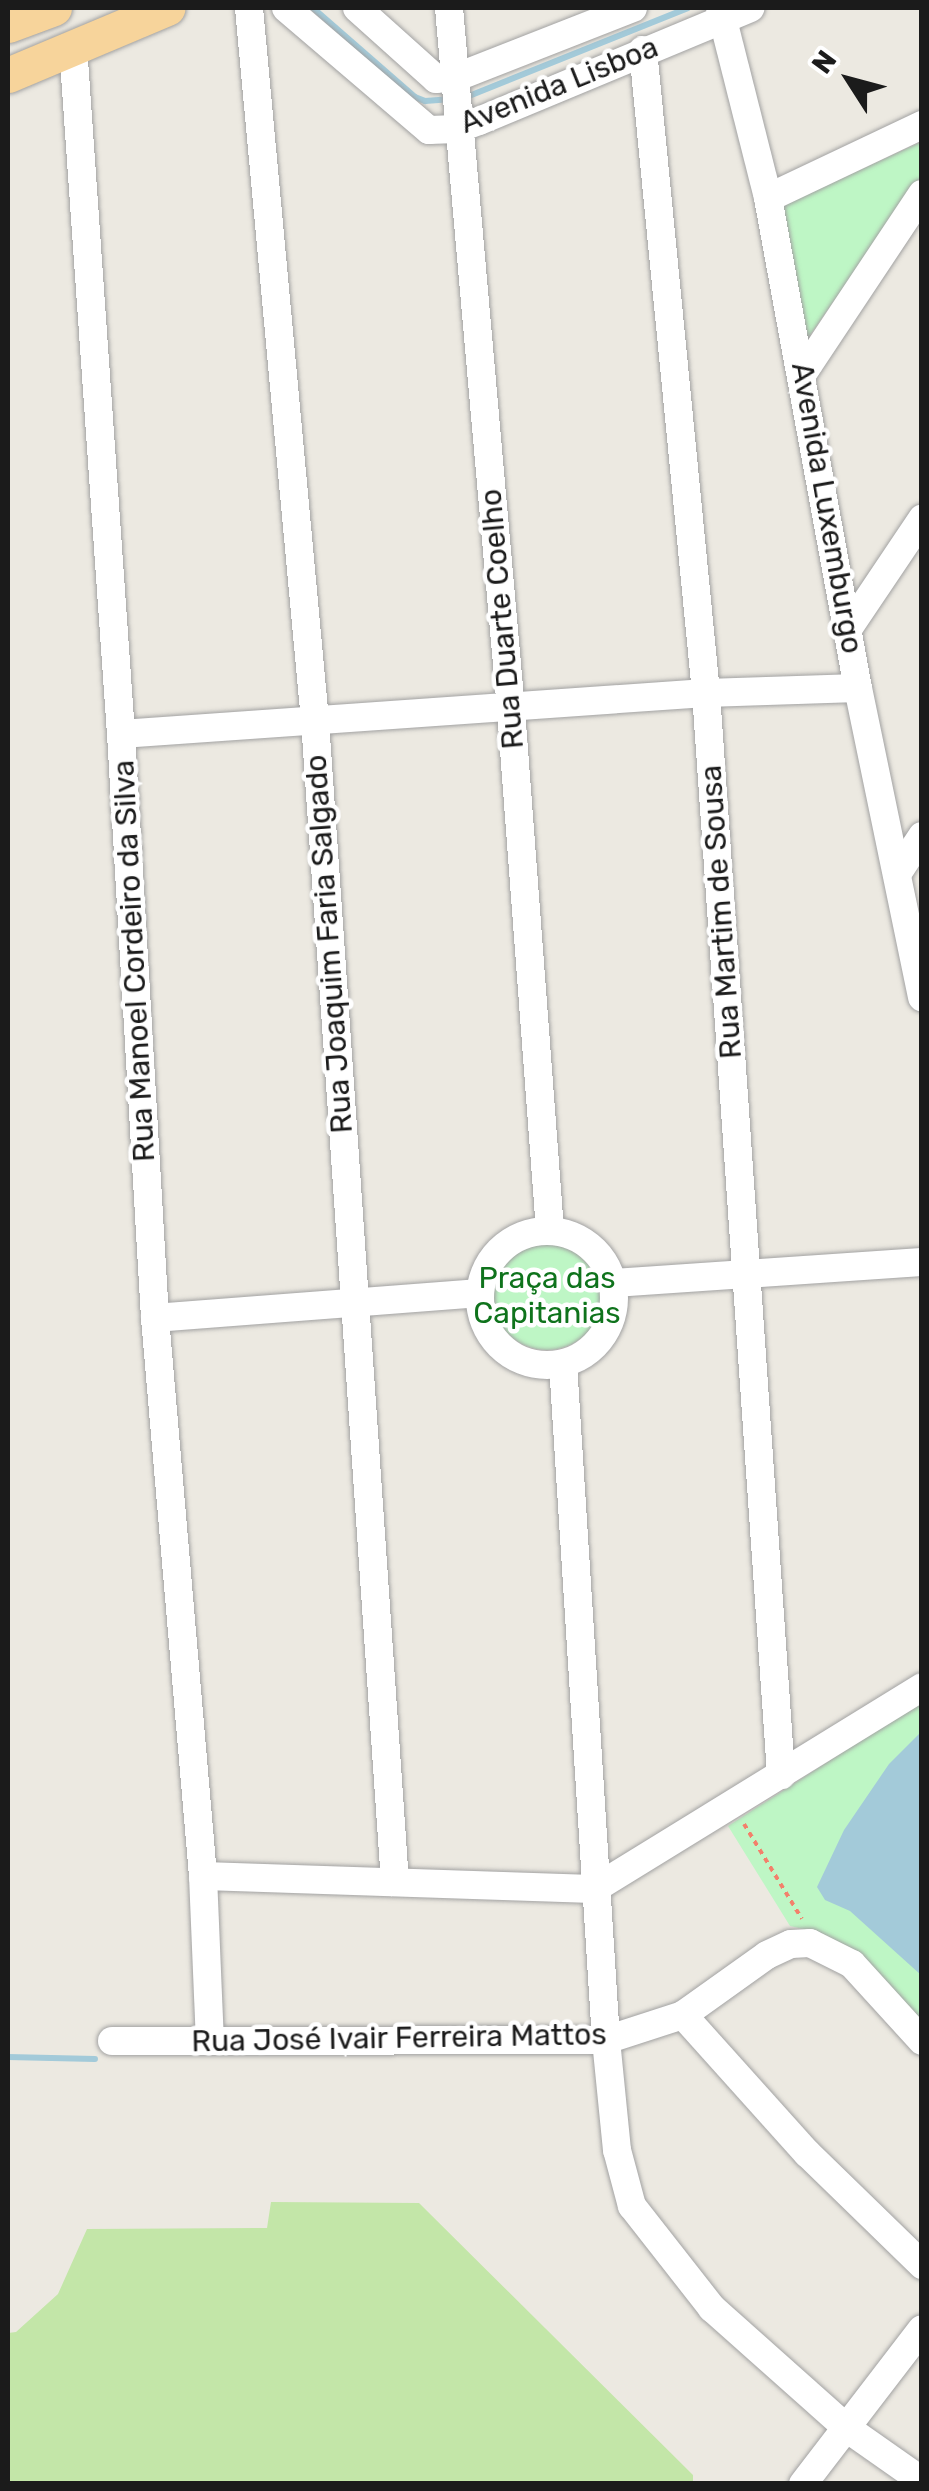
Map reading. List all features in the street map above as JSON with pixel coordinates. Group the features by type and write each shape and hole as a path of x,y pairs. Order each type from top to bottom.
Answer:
{"main road":[{"path":"8,25 54,8"},
{"path":"8,75 166,8"}],"street":[{"name":"Rua Joaquim Faria Salgado","path":"249,8 315,721 352,1304 395,1882"},
{"name":"Avenida Lisboa","path":"286,8 429,130 458,129 722,14 750,8"},
{"name":"Avenida Lisboa","path":"357,8 436,80 456,77 634,8"},
{"name":"Rua Duarte Coelho","path":"449,8 511,710 550,1230"},
{"name":"Avenida Luxemburgo","path":"722,14 768,198 858,688 922,997"},
{"name":"Rua Manoel Cordeiro da Silva","path":"73,46 121,734 155,1318 202,1876 210,2040"},
{"name":"Rua Martim de Sousa","path":"643,50 706,693 781,1775"},
{"path":"768,198 922,125"},
{"path":"803,373 922,194"},
{"path":"848,629 922,519"},
{"path":"121,734 511,710 706,693 858,688"},
{"path":"898,871 922,836"},
{"path":"550,1230 590,1246 613,1283 612,1312 600,1340 563,1364 537,1365 513,1357 488,1330 479,1293 486,1268 502,1247 524,1234 550,1230"},
{"path":"613,1283 746,1277 922,1262"},
{"path":"155,1318 479,1293"},
{"path":"563,1364 606,2040 616,2150 632,2206 712,2308 848,2429 922,2482"},
{"path":"202,1876 594,1889 922,1687"},
{"name":"Rua José Ivair Ferreira Mattos","path":"112,2041 606,2040 683,2015 767,1955 792,1944 819,1946"},
{"path":"819,1946 852,1964 922,2041"},
{"path":"683,2015 807,2154 922,2265"},
{"path":"803,2484 922,2329"}],"path":[{"path":"732,1803 819,1946"}],"green space":[{"path":"921,142 921,176 808,338 781,206"},
{"name":"Praça das Capitanias","path":"547,1240 568,1244 586,1256 598,1274 602,1295 598,1316 586,1334 568,1346 547,1350 526,1346 508,1334 496,1316 492,1295 496,1274 508,1256 526,1244"},
{"path":"921,1702 921,2021 864,1959 812,1931 790,1926 728,1826"},
{"path":"271,2202 419,2203 693,2475 693,2483 8,2483 8,2333 16,2332 58,2294 87,2229 267,2228"}],"water":[{"path":"921,1732 921,1975 850,1911 825,1900 817,1887 844,1830 889,1764"}],"waterway":[{"path":"313,8 415,97 425,101 452,99"},
{"path":"464,98 688,8"},
{"path":"8,2057 95,2059"}]}
